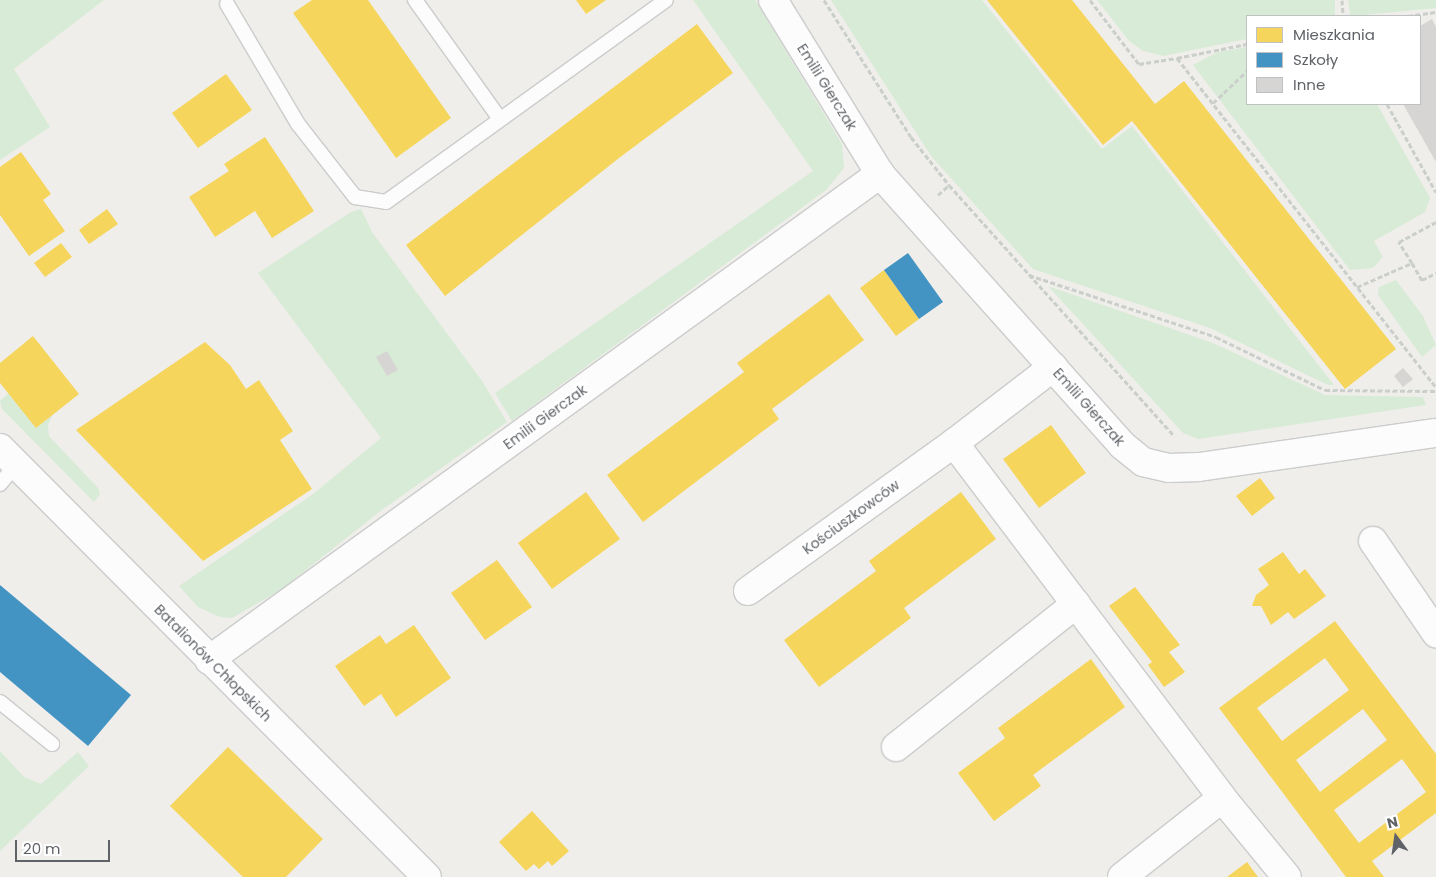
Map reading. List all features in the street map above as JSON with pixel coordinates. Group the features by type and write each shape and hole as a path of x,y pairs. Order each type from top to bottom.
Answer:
{"street":[{"name":"Emilii Gierczak","path":"773,0 880,174 1122,445 1143,462 1169,468 1199,467 1436,432"},
{"name":"Emilii Gierczak","path":"209,660 880,174"},
{"name":"Kościuszkowców","path":"748,590 954,443 1053,367"},
{"path":"954,443 1222,798 1287,877"},
{"name":"Batalionów Chłopskich","path":"5,465 209,660 427,877"},
{"path":"1373,541 1436,633"},
{"path":"896,747 1076,604"},
{"path":"1122,877 1222,798"}],"lane":[{"path":"416,0 500,119"},
{"path":"227,4 298,124 355,198 386,202 666,0"},
{"path":"0,702 52,744"}],"path":[{"path":"824,0 911,137 970,212 1177,439"},
{"path":"1090,0 1139,64 1246,44"},
{"path":"1342,0 1343,15"},
{"path":"1415,15 1436,12"},
{"path":"1176,58 1436,387"},
{"path":"1213,104 1246,72"},
{"path":"1388,105 1436,192"},
{"path":"1436,222 1399,242 1422,280 1436,273"},
{"path":"1357,287 1412,263"},
{"path":"1027,274 1216,337 1325,390 1436,391"}],"green space":[{"path":"0,0 104,0 14,69 50,127 0,160"},
{"path":"693,0 755,0 842,144 844,168 826,190 512,421 495,393 813,171"},
{"path":"831,0 982,0 1102,149 1132,126 1334,385 1328,385 1210,328 1033,269 931,156"},
{"path":"1097,0 1335,0 1335,15 1246,15 1246,39 1163,56 1143,51 1129,41"},
{"path":"1348,0 1436,0 1436,8 1350,15"},
{"path":"1246,47 1246,105 1378,105 1430,198 1425,212 1374,241 1383,257 1373,268 1350,270 1193,65 1218,52"},
{"path":"361,209 372,232 482,381 507,422 383,509 282,589 232,618 220,617 198,607 179,586 313,494 381,438 258,273 351,212"},
{"path":"1396,280 1423,316 1436,345 1422,357 1378,295 1379,287"},
{"path":"1048,286 1213,343 1325,395 1423,397 1426,405 1198,439 1183,433"},
{"path":"9,393 53,414 48,425 49,436 98,488 100,494 94,502 2,409 0,401"},
{"path":"0,751 24,777 41,784 78,752 89,766 0,851"}],"building: Mieszkania":[{"path":"312,0 368,0 451,118 396,158 293,13"},
{"path":"576,0 606,0 586,14"},
{"path":"987,0 1072,0 1155,104 1184,81 1396,349 1345,389 1132,121 1103,145"},
{"path":"697,24 733,73 619,158 445,296 406,245"},
{"path":"226,74 252,110 198,148 172,113"},
{"path":"265,137 314,211 272,238 255,211 215,237 189,197 229,171 224,164"},
{"path":"21,152 51,194 43,200 65,231 29,256 0,215 0,167"},
{"path":"107,209 118,224 89,244 79,230"},
{"path":"61,243 72,257 45,277 34,263"},
{"path":"884,270 919,319 896,336 860,288"},
{"path":"829,294 864,340 772,409 779,419 643,522 607,475 744,372 737,363"},
{"path":"33,336 79,394 36,428 0,383 0,363"},
{"path":"205,342 230,365 246,389 259,380 293,431 280,440 312,489 203,561 76,430"},
{"path":"1051,425 1086,473 1039,508 1003,459"},
{"path":"1260,478 1275,498 1252,516 1236,496"},
{"path":"586,492 620,539 552,589 518,543"},
{"path":"961,492 996,539 904,608 911,618 819,687 784,640 876,571 869,561"},
{"path":"1283,552 1299,574 1305,569 1326,596 1294,619 1288,612 1271,625 1261,606 1252,606 1256,595 1269,585 1258,569"},
{"path":"497,560 532,607 485,640 451,593"},
{"path":"1135,587 1180,645 1169,652 1185,672 1164,687 1148,665 1152,662 1109,606"},
{"path":"1335,621 1436,754 1436,813 1372,861 1384,877 1346,877 1219,708","holes":["1325,658 1349,690 1282,741 1257,708","1363,709 1387,740 1320,792 1296,760","1402,759 1426,792 1359,843 1334,810"]},
{"path":"414,625 451,678 396,717 381,694 364,706 335,666 380,635 386,644"},
{"path":"1091,659 1125,707 1033,775 1041,786 994,821 958,773 1005,738 998,728"},
{"path":"228,747 323,839 286,877 243,877 170,806"},
{"path":"532,811 569,851 552,866 548,861 539,869 534,864 526,871 499,842"},
{"path":"1247,862 1258,877 1227,877"}],"building: Szkoły":[{"path":"908,253 943,302 919,319 884,270"},
{"path":"0,585 131,695 88,746 0,672"}],"building: Inne":[{"path":"1432,19 1436,27 1436,162 1404,105 1421,105 1421,25"},
{"path":"387,351 398,370 387,376 376,357"},
{"path":"1403,368 1413,379 1403,387 1394,376"}]}
